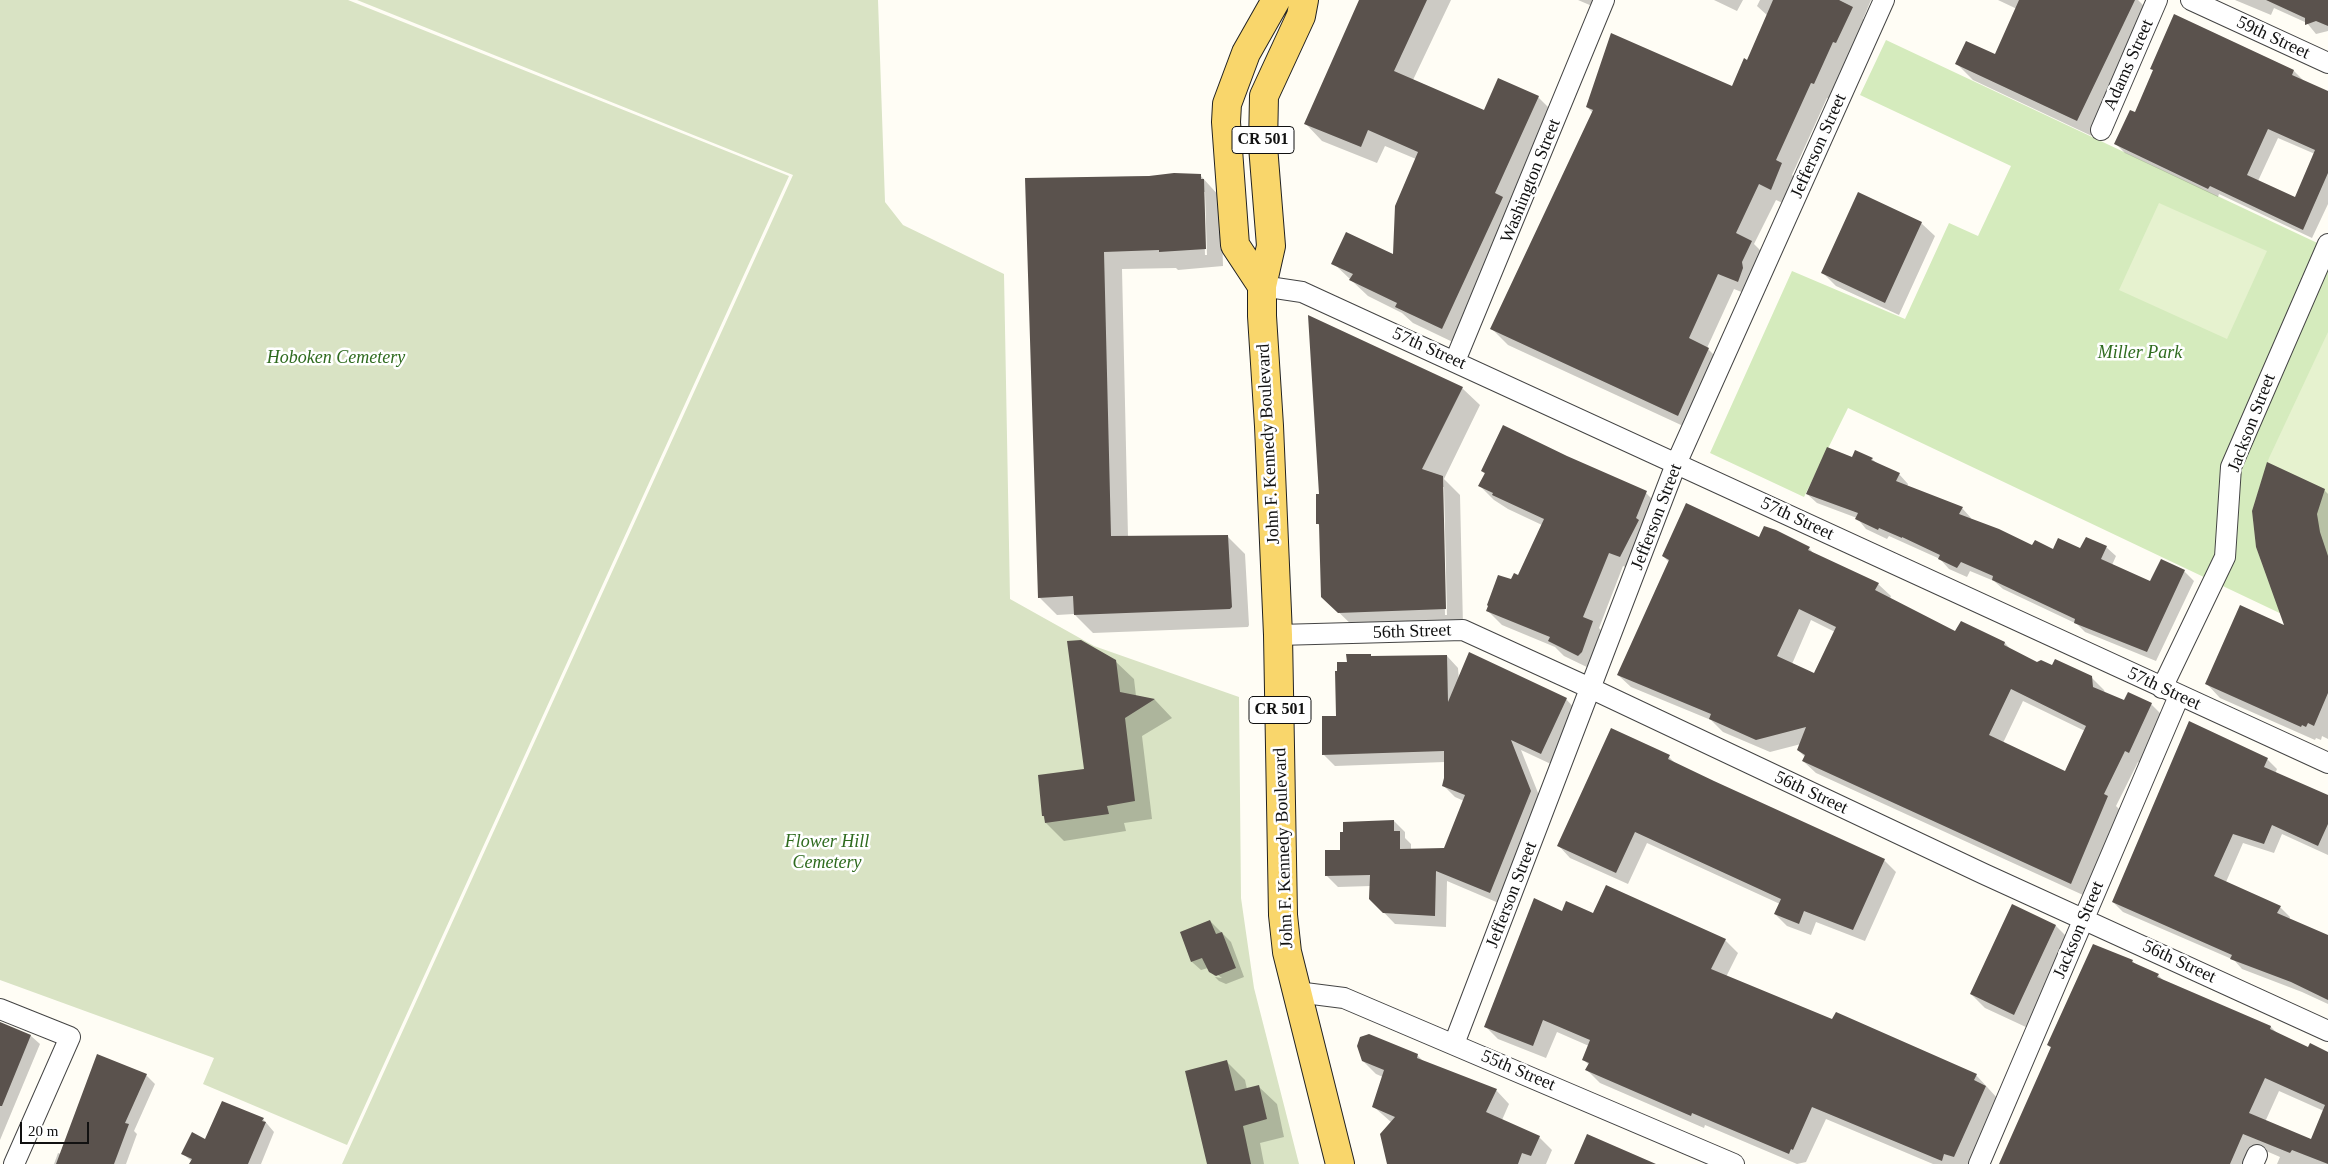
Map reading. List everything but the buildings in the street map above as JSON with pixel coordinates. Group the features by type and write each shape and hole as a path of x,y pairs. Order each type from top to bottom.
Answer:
{"main road":[{"name":"CR 501","path":"1262,286 1234,245 1226,122 1227,104 1246,53 1276,0"},
{"name":"John F. Kennedy Boulevard","path":"1304,0 1301,16 1264,96 1263,146 1271,246 1262,286 1278,636 1283,915 1287,952 1307,1040 1340,1164"}],"street":[{"name":"Washington Street","path":"1455,361 1604,0"},
{"name":"Jefferson Street","path":"1454,1044 1676,464 1884,0"},
{"name":"Adams Street","path":"2101,130 2157,0"},
{"name":"59th Street","path":"2191,0 2328,63"},
{"name":"Jackson Street","path":"1979,1164 2084,919 2225,557 2231,467 2328,244"},
{"name":"57th Street","path":"1262,286 1302,292 2328,764"},
{"name":"56th Street","path":"1278,636 1462,630 1590,688 1949,858 2328,1031"},
{"name":"55th Street","path":"1297,992 1344,998 1454,1044 1702,1158 1734,1164"},
{"path":"0,1009 70,1037 14,1164"}],"green space":[{"name":"Hoboken Cemetery","path":"0,0 348,0 789,176 347,1145 203,1084 214,1058 0,980"},
{"name":"Flower Hill Cemetery","path":"357,0 878,0 885,202 903,225 1004,274 1010,599 1094,646 1239,697 1241,898 1254,988 1299,1164 342,1164 793,175"},
{"name":"Miller Park","path":"1886,40 2328,248 2328,636 1848,408 1804,497 1710,453 1792,271 1905,319 1949,223 1978,236 2011,166 1860,95"},
{"path":"2159,203 2267,251 2227,339 2119,290"},
{"path":"2328,332 2328,636 2270,586 2256,547 2252,511 2269,458"}]}
